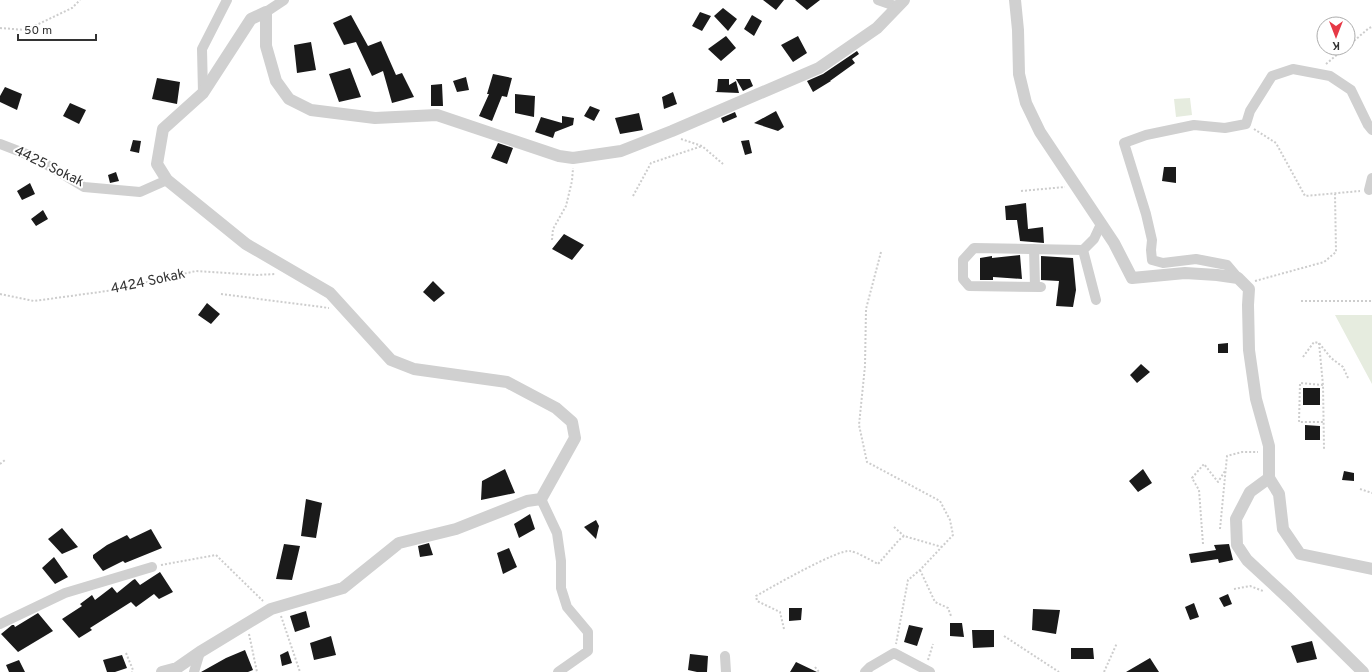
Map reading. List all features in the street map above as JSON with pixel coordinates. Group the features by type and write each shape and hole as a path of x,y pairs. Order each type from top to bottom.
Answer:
{"street":[{"path":"203,93 202,48 227,0"},
{"path":"284,0 266,12 251,19 203,93 163,129 157,164 168,180 246,244 330,293 391,360 414,369 507,382 556,408 572,422 575,438 541,499"},
{"path":"878,0 901,3"},
{"path":"1014,0 1018,30 1019,74 1026,103 1040,132 1114,243 1132,278 1185,273 1241,281"},
{"path":"266,12 266,46 276,81 289,99 311,110 375,118 437,115 559,156 573,158 621,151 819,68 876,28 901,3"},
{"path":"1372,130 1368,125 1351,90 1330,76 1293,69 1272,76 1250,111 1246,124 1225,128 1194,125 1146,135 1124,143 1146,214 1152,240 1150,250 1152,260 1163,263 1196,259 1227,265 1249,289 1249,350 1256,399 1269,446 1269,478 1279,494 1283,529 1300,554 1372,569"},
{"name":"4425 Sokak","path":"0,144 34,158 84,186 140,192 168,180"},
{"path":"1369,190 1372,178"},
{"path":"1034,249 1038,286 969,286 963,279 963,260 974,248 1034,249 1083,250 1094,239 1101,224"},
{"path":"1083,250 1096,300"},
{"path":"1269,478 1250,492 1236,519 1237,545 1247,560 1363,672"},
{"path":"162,672 177,668 200,652 275,608 343,588 399,542 456,529 527,501 541,499"},
{"path":"541,499 557,533 561,561 561,588 567,607 588,632 588,651 558,672"},
{"path":"0,624 65,593 152,566"},
{"path":"194,672 200,652"},
{"path":"865,672 870,667 894,653 927,671"},
{"path":"725,656 726,672"}],"path":[{"path":"0,28 26,30 72,8 80,0"},
{"path":"1356,39 1372,27"},
{"path":"1316,73 1336,56"},
{"path":"1246,124 1276,143 1305,196 1369,190"},
{"path":"664,134 702,146 723,164"},
{"path":"633,196 651,162 702,146"},
{"path":"552,240 553,229 566,206 572,181 573,158"},
{"path":"1021,191 1076,186"},
{"path":"1241,281 1324,262 1336,252 1335,193"},
{"path":"881,252 866,309 865,366 859,425 867,462 940,501 950,520 953,535 920,570 908,580 894,653"},
{"name":"4424 Sokak","path":"0,294 34,301 108,291 196,271 258,275 297,274"},
{"path":"221,294 344,310"},
{"path":"1301,301 1372,301"},
{"path":"1303,357 1314,342 1319,343 1331,358 1343,367 1348,378"},
{"path":"1319,343 1323,385 1324,449"},
{"path":"1323,385 1300,384 1299,422 1324,422"},
{"path":"1220,529 1227,456 1242,452 1269,452"},
{"path":"0,464 5,460"},
{"path":"1203,544 1199,490 1192,478 1204,464 1218,482 1226,471"},
{"path":"1360,489 1372,493"},
{"path":"894,527 904,536 942,547"},
{"path":"784,629 780,612 757,601 756,596 839,553 850,551 878,564 904,536"},
{"path":"152,566 216,555 275,608 300,672"},
{"path":"920,570 935,602 948,608 952,616"},
{"path":"1234,589 1250,586 1263,591"},
{"path":"246,624 257,672"},
{"path":"1004,636 1059,672"},
{"path":"1104,672 1117,643"},
{"path":"927,671 933,644"},
{"path":"126,653 133,670 132,672"},
{"path":"815,667 819,672"}],"shaded area":[{"path":"1190,98 1192,115 1176,117 1174,99"},
{"path":"1335,315 1372,315 1372,384"}],"building":[{"path":"763,0 784,0 776,10"},
{"path":"795,0 820,0 807,10"},
{"path":"723,8 737,19 728,31 714,16"},
{"path":"700,12 711,16 702,31 692,26"},
{"path":"351,15 368,46 381,41 396,75 402,73 414,97 392,103 383,71 372,76 356,42 344,45 333,23"},
{"path":"752,15 762,21 754,36 744,29"},
{"path":"726,36 736,48 721,61 708,49"},
{"path":"798,36 807,53 793,62 781,45"},
{"path":"311,42 316,70 297,73 294,45"},
{"path":"857,51 859,54 852,59 855,63 813,92 807,81 823,74"},
{"path":"350,68 361,97 339,102 329,74"},
{"path":"493,74 512,78 507,97 502,96 492,121 479,116 489,94 487,94"},
{"path":"466,77 469,90 457,92 453,81"},
{"path":"157,78 180,82 177,104 152,99"},
{"path":"718,79 729,79 729,85 736,81 739,93 715,92 717,91"},
{"path":"736,79 750,79 753,86 743,91"},
{"path":"442,84 443,106 431,106 431,85"},
{"path":"5,87 22,94 17,110 0,102 0,96"},
{"path":"673,92 677,104 664,109 662,97"},
{"path":"515,94 535,96 534,117 515,113"},
{"path":"70,103 86,110 79,124 63,116"},
{"path":"590,106 600,110 594,121 584,116"},
{"path":"776,111 784,127 778,131 754,123"},
{"path":"735,112 737,117 723,123 721,118"},
{"path":"639,113 643,130 620,134 615,118"},
{"path":"562,116 574,118 573,125 555,132 553,138 535,132 541,117 562,123"},
{"path":"133,140 141,141 139,153 130,151"},
{"path":"749,140 752,153 745,155 741,141"},
{"path":"498,143 513,148 507,164 491,158"},
{"path":"1164,167 1176,167 1176,183 1162,181"},
{"path":"116,172 119,181 110,183 108,175"},
{"path":"30,183 35,194 22,200 17,191"},
{"path":"1026,203 1028,229 1043,227 1044,243 1020,241 1017,220 1006,220 1005,206"},
{"path":"43,210 48,219 36,226 31,219"},
{"path":"564,234 584,245 572,260 552,249"},
{"path":"1020,255 1022,279 993,277 993,280 980,280 980,258"},
{"path":"1041,256 1073,258 1076,290 1073,307 1056,306 1059,281 1041,280"},
{"path":"433,281 445,293 434,302 423,292"},
{"path":"207,303 220,314 211,324 198,315"},
{"path":"1228,343 1228,353 1218,353 1218,344"},
{"path":"1141,364 1150,372 1137,383 1130,375"},
{"path":"1303,388 1320,388 1320,405 1303,405"},
{"path":"1305,425 1320,426 1320,440 1305,440"},
{"path":"505,469 515,493 481,500 482,481"},
{"path":"1143,469 1152,483 1138,492 1129,481"},
{"path":"1344,471 1354,473 1354,481 1342,480"},
{"path":"306,499 322,503 316,538 301,536"},
{"path":"530,514 535,529 519,538 514,524"},
{"path":"596,520 599,526 596,539 584,527"},
{"path":"62,528 78,547 62,554 48,539"},
{"path":"151,529 162,548 125,563 123,561 103,571 93,558 93,555 107,545 127,535 130,539"},
{"path":"429,543 433,555 420,557 418,546"},
{"path":"284,544 300,546 292,580 276,579"},
{"path":"1229,544 1233,560 1219,563 1218,559 1191,563 1189,554 1216,550 1214,545"},
{"path":"509,548 517,567 503,574 497,553"},
{"path":"54,557 68,577 55,584 42,568"},
{"path":"160,572 173,592 159,599 154,594 136,607 131,602 90,628 92,630 79,638 62,619 82,606 80,604 92,595 95,600 112,587 117,593 135,579 140,585"},
{"path":"1228,594 1232,604 1224,607 1219,598"},
{"path":"1194,603 1199,617 1190,620 1185,607"},
{"path":"789,608 802,608 801,620 789,621"},
{"path":"1033,609 1060,610 1056,634 1032,630"},
{"path":"306,611 310,627 295,632 290,616"},
{"path":"38,613 53,631 18,652 1,634 12,625 15,627"},
{"path":"950,623 962,623 964,637 950,636"},
{"path":"909,625 923,628 917,646 904,642"},
{"path":"972,630 994,630 994,647 973,648"},
{"path":"331,636 336,655 314,660 310,643"},
{"path":"1312,641 1317,659 1297,663 1291,646"},
{"path":"1071,648 1093,648 1094,659 1071,659"},
{"path":"245,650 253,670 248,672 201,672 226,658"},
{"path":"288,651 292,663 282,666 280,655"},
{"path":"690,654 708,656 707,672 688,670"},
{"path":"122,655 127,668 115,672 107,672 103,660"},
{"path":"1150,658 1159,672 1126,672"},
{"path":"19,660 25,672 9,672 6,665"},
{"path":"796,662 817,672 790,672"}]}
